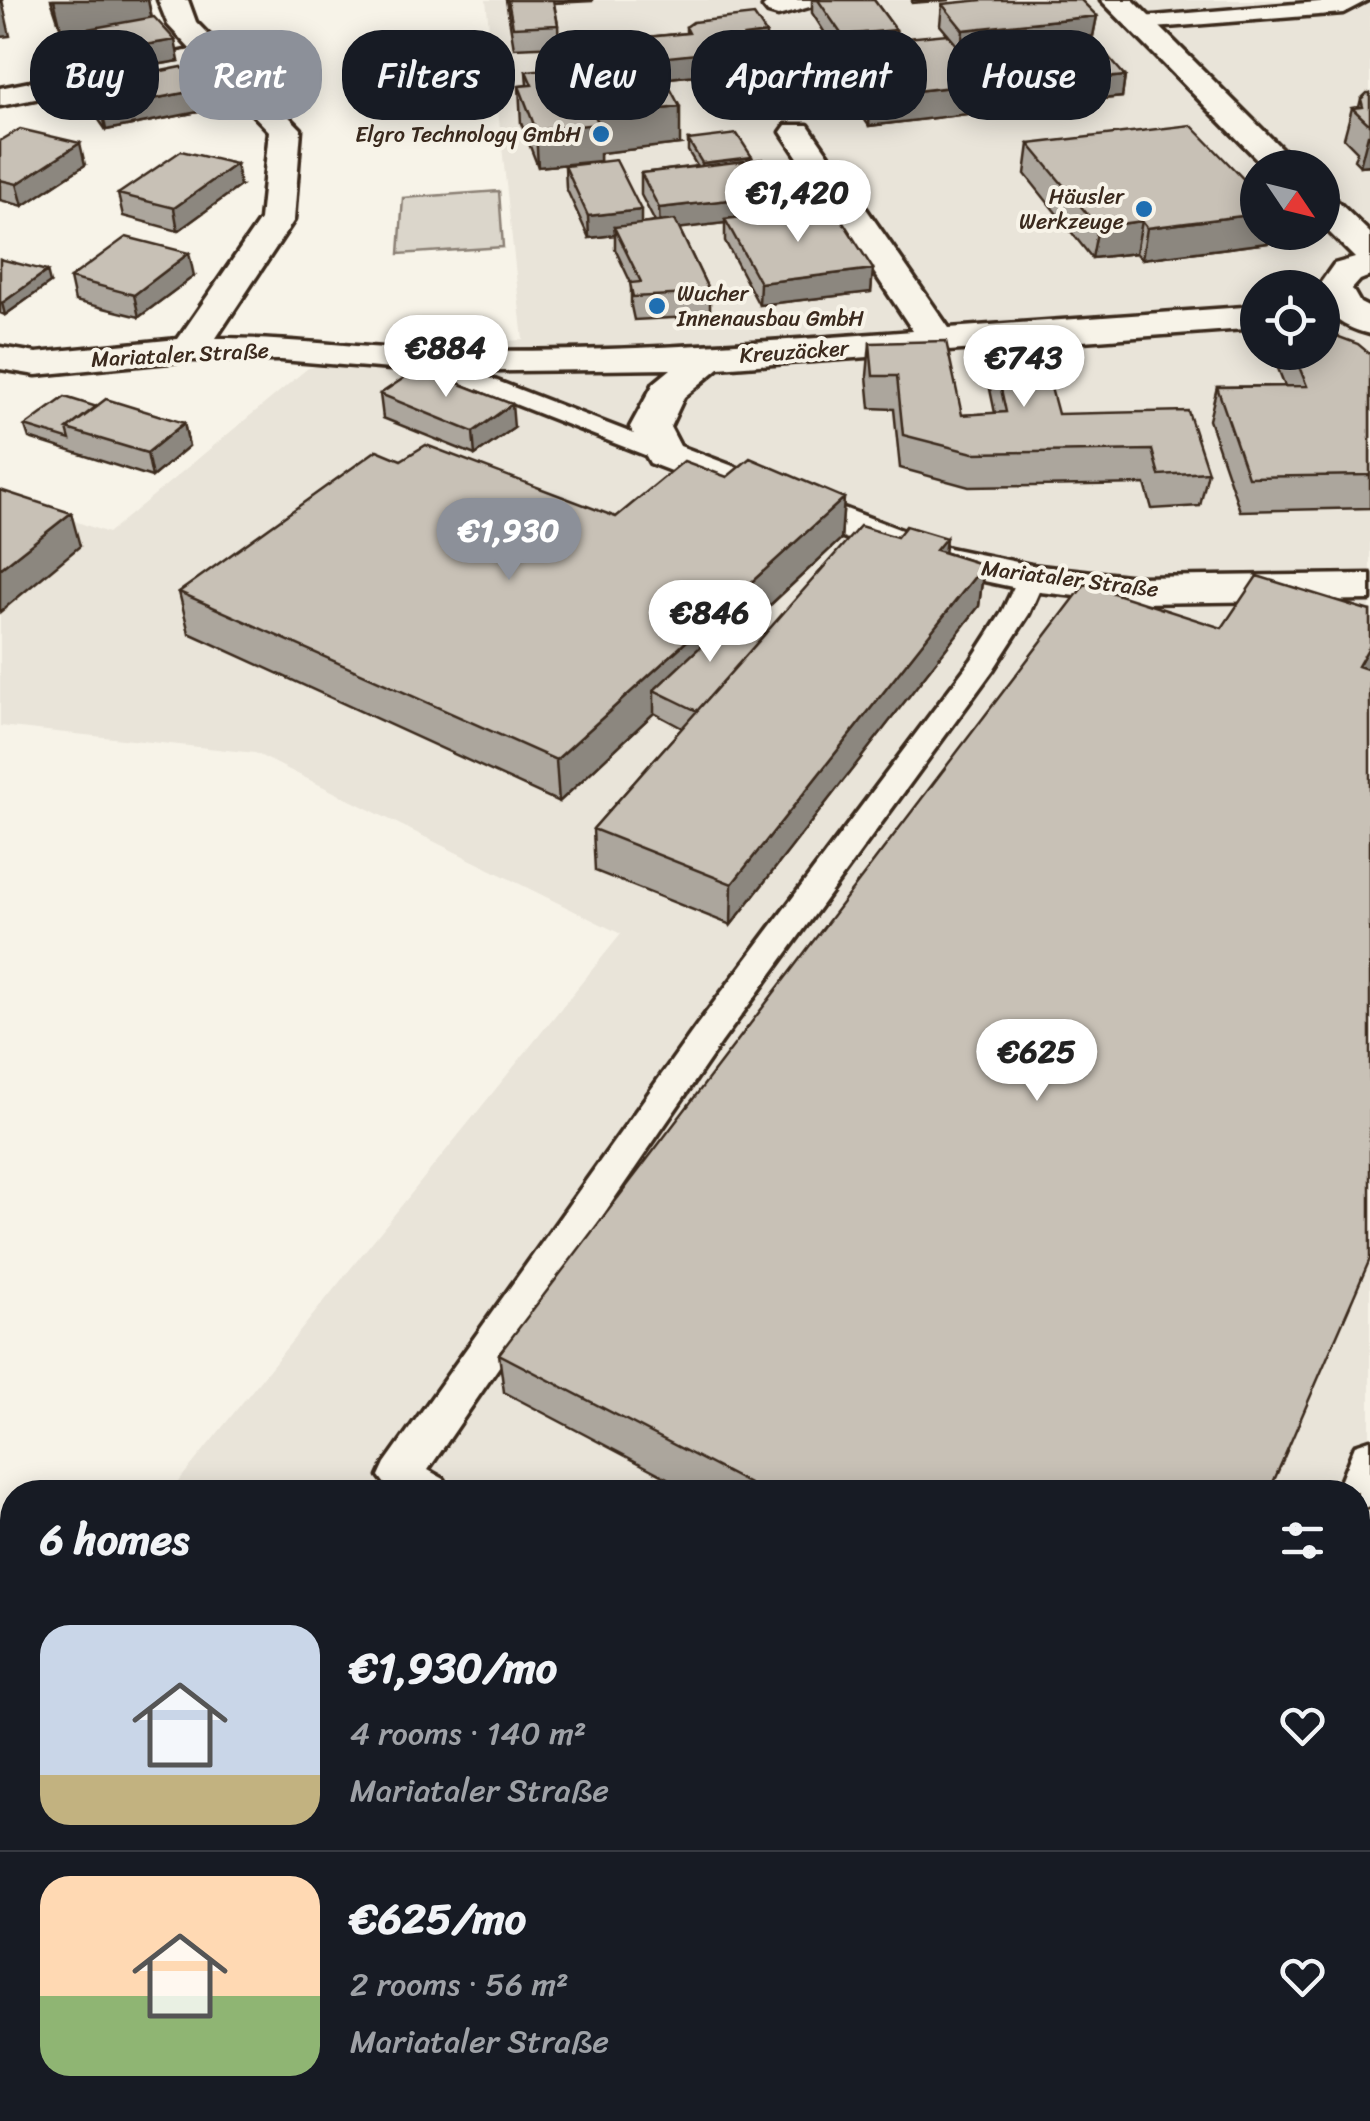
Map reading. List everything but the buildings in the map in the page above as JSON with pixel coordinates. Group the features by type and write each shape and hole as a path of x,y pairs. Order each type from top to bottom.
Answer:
{"street":[{"path":"173,0 188,30"},
{"path":"1116,0 1267,150"},
{"path":"0,97 179,63"},
{"path":"190,349 277,220 285,129 276,120"},
{"path":"797,132 938,340"},
{"path":"1340,223 1370,253"},
{"path":"1346,315 1334,289 1338,280 1347,272 1370,265"},
{"name":"Kreuzäcker","path":"709,357 1240,318"},
{"name":"Mariataler Straße","path":"0,358 36,364 190,349 281,349 427,361 709,357"},
{"path":"664,454 650,427 668,391 709,357"},
{"name":"Mariataler Straße","path":"664,454 938,559 1032,578 1137,590 1370,587"}],"lane":[{"path":"1142,23 1343,7 1359,0"},
{"path":"427,361 664,454"},
{"path":"408,1480 400,1476 709,1034 983,664 1015,614 1032,578"}],"shaded area":[{"path":"486,0 1370,0 1370,1480 180,1480 621,934 255,753 0,726 0,509 13,499 108,533 308,368 402,347 523,340 499,120 515,120 515,30 489,30"},
{"path":"499,191 503,247 399,254 403,198"}],"place":[{"name":"Elgro Technology GmbH","path":"601,134"},
{"name":"Häusler Werkzeuge","path":"1144,209"},
{"name":"Wucher Innenausbau GmbH","path":"657,306"}]}
